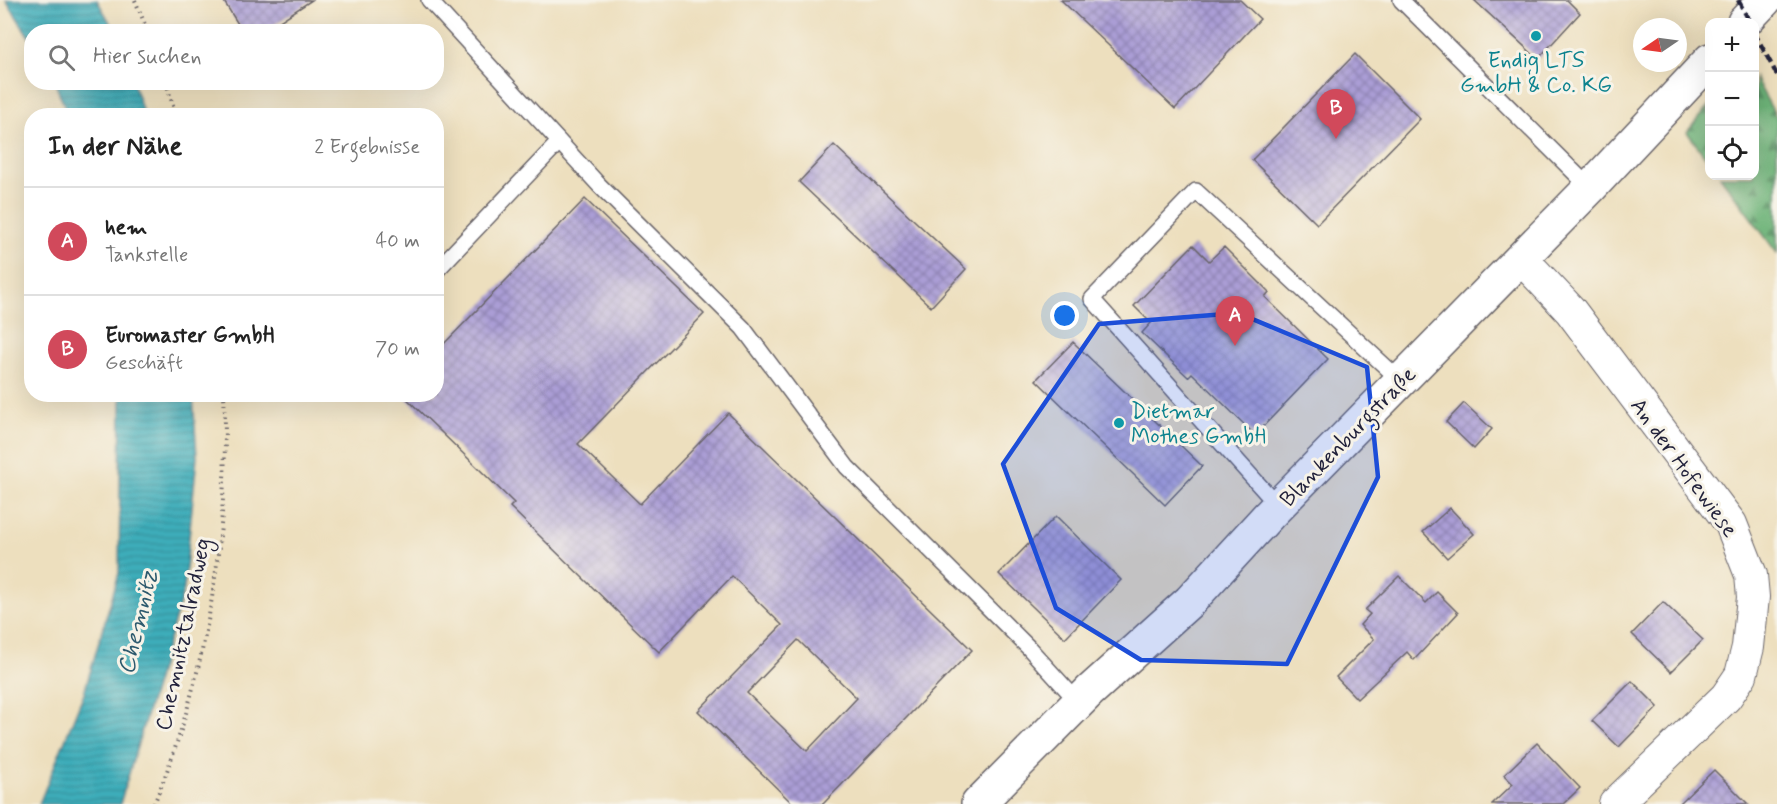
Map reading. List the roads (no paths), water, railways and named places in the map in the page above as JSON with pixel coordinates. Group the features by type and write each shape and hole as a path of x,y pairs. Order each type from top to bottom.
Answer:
{"main road":[{"path":"1748,18 1765,0"},
{"name":"Blankenburgstraße","path":"978,804 1079,703 1190,601 1278,506 1590,188 1705,65"}],"street":[{"name":"An der Hofewiese","path":"1521,258 1570,310 1731,524 1751,575 1753,597 1748,647 1741,675 1726,698 1616,804"}],"lane":[{"path":"429,0 559,142 743,328 847,467 1028,647 1079,703"},
{"path":"1401,0 1590,188"},
{"path":"444,263 559,142"},
{"path":"1278,506 1092,299 1196,191 1401,381"}],"water":[{"path":"6,0 97,0 111,24 24,24 24,29"},
{"path":"58,90 135,90 142,108 65,108"},
{"name":"Chemnitz","path":"121,402 193,402 197,457 184,589 120,804 39,804 84,693 119,573"}],"railway":[{"path":"1738,0 1748,18"},
{"path":"1759,41 1777,75"}],"place":[{"name":"Endig LTS GmbH & Co. KG","path":"1536,36"},
{"name":"Euromaster GmbH","path":"1336,139"},
{"name":"hem","path":"1235,346"},
{"name":"Dietmar Mothes GmbH","path":"1119,423"}]}
